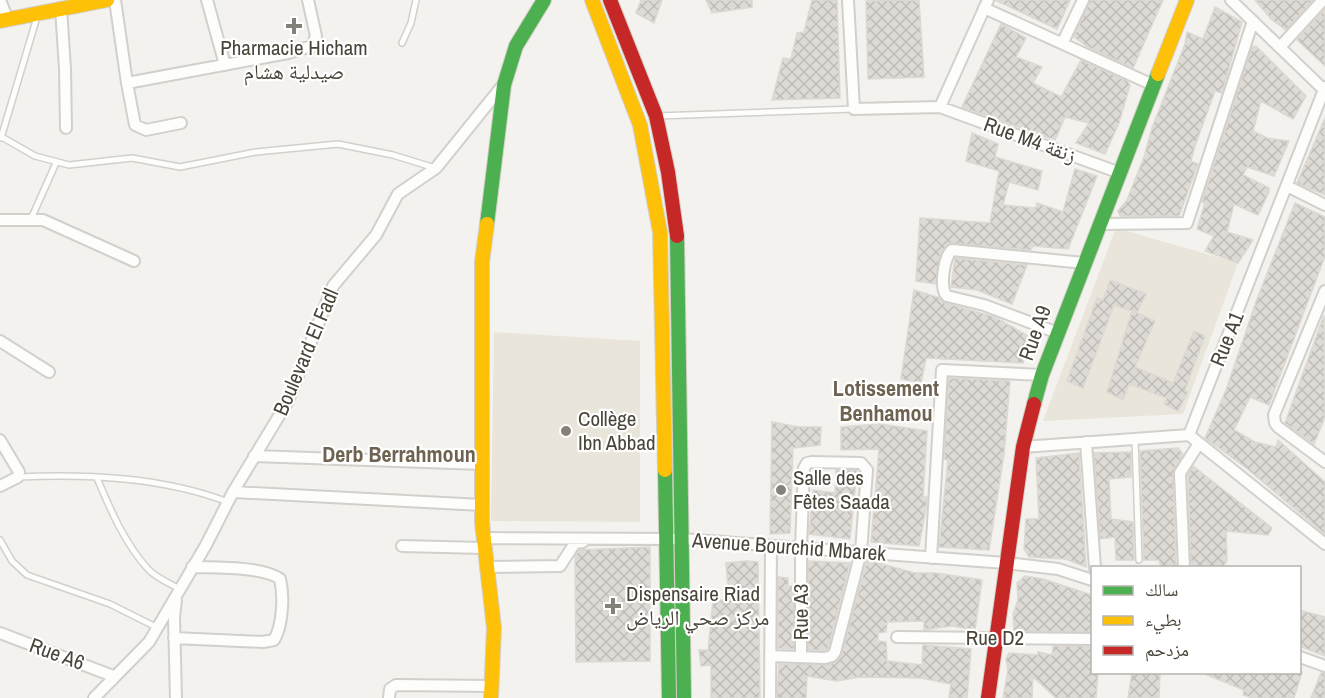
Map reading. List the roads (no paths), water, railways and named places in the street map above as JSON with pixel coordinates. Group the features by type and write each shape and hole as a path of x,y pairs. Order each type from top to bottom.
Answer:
{"street":[{"path":"0,0 4,20 107,0"},
{"path":"115,0 132,118 139,128 146,130 182,123"},
{"path":"207,0 225,65"},
{"path":"127,83 312,46 316,36 308,0"},
{"path":"389,698 390,689 396,685 492,692 494,628 483,543 482,262 504,85 516,46 544,0"},
{"path":"592,0 640,125 660,232 669,698"},
{"path":"610,0 656,116 668,172 677,240 684,698"},
{"path":"848,0 854,109 940,107 986,4 1153,85"},
{"path":"1063,42 1083,0"},
{"name":"Rue A9","path":"988,698 1023,447 1042,375 1187,0"},
{"path":"1231,0 1324,89"},
{"path":"1280,46 1323,0"},
{"path":"61,8 66,69 66,128"},
{"path":"1100,224 1187,223 1253,21"},
{"name":"Boulevard El Fadl","path":"94,698 113,676 140,651 158,628 230,497 288,401 333,286 376,235 398,195 436,168 504,85"},
{"name":"Rue A1","path":"1189,435 1324,89"},
{"name":"Rue M4 زنقة","path":"940,107 1120,173"},
{"path":"1287,186 1325,205"},
{"path":"0,220 43,220 134,261"},
{"path":"1058,333 984,305 947,296 943,289 947,255 952,250 1084,263"},
{"path":"1325,291 1274,416 1278,427 1322,460 1325,446"},
{"path":"0,341 50,372"},
{"path":"931,558 942,370 1042,375"},
{"path":"1023,447 1189,435 1198,445 1325,544"},
{"path":"0,440 19,469 18,477 0,486"},
{"path":"1086,442 1095,566"},
{"path":"1185,566 1180,473 1198,445"},
{"path":"254,456 483,464"},
{"name":"Rue A3","path":"861,462 867,470 861,552 835,652 832,656 801,657 801,548 804,468 807,463 861,462"},
{"path":"230,497 483,505"},
{"name":"Avenue Bourchid Mbarek","path":"402,546 682,539 1006,562 1058,569 1091,580"},
{"path":"486,567 560,566 577,542 667,541"},
{"path":"770,698 771,546"},
{"path":"174,638 263,642 274,639 279,630 281,586 280,579 276,576 256,571 192,567"},
{"path":"176,698 174,638 178,591"},
{"name":"Rue A6","path":"0,633 113,676"},
{"name":"Rue D2","path":"897,637 1091,639"},
{"path":"770,656 801,657"},
{"path":"1301,658 1325,666"}],"lane":[{"path":"402,43 411,23 416,0"},
{"path":"38,13 0,138 36,156 69,165 132,158 180,167 256,152 338,144 393,155 436,168"},
{"path":"656,116 854,109"},
{"path":"31,219 56,163"},
{"path":"1135,439 1139,560"},
{"path":"18,477 144,481 230,497"},
{"path":"97,478 117,521 141,560 157,576 178,591"},
{"path":"0,540 12,561 27,575 110,604 158,628"}],"place":[{"name":"Pharmacie Hicham صيدلية هشام","path":"294,26"},
{"name":"Collège Ibn Abbad","path":"566,431"},
{"name":"Salle des Fêtes Saada","path":"781,490"},
{"name":"Dispensaire Riad مركز صحي الرياض","path":"613,606"}],"district":[{"name":"Lotissement Benhamou","path":"886,401"},
{"name":"Derb Berrahmoun","path":"399,454"}]}
